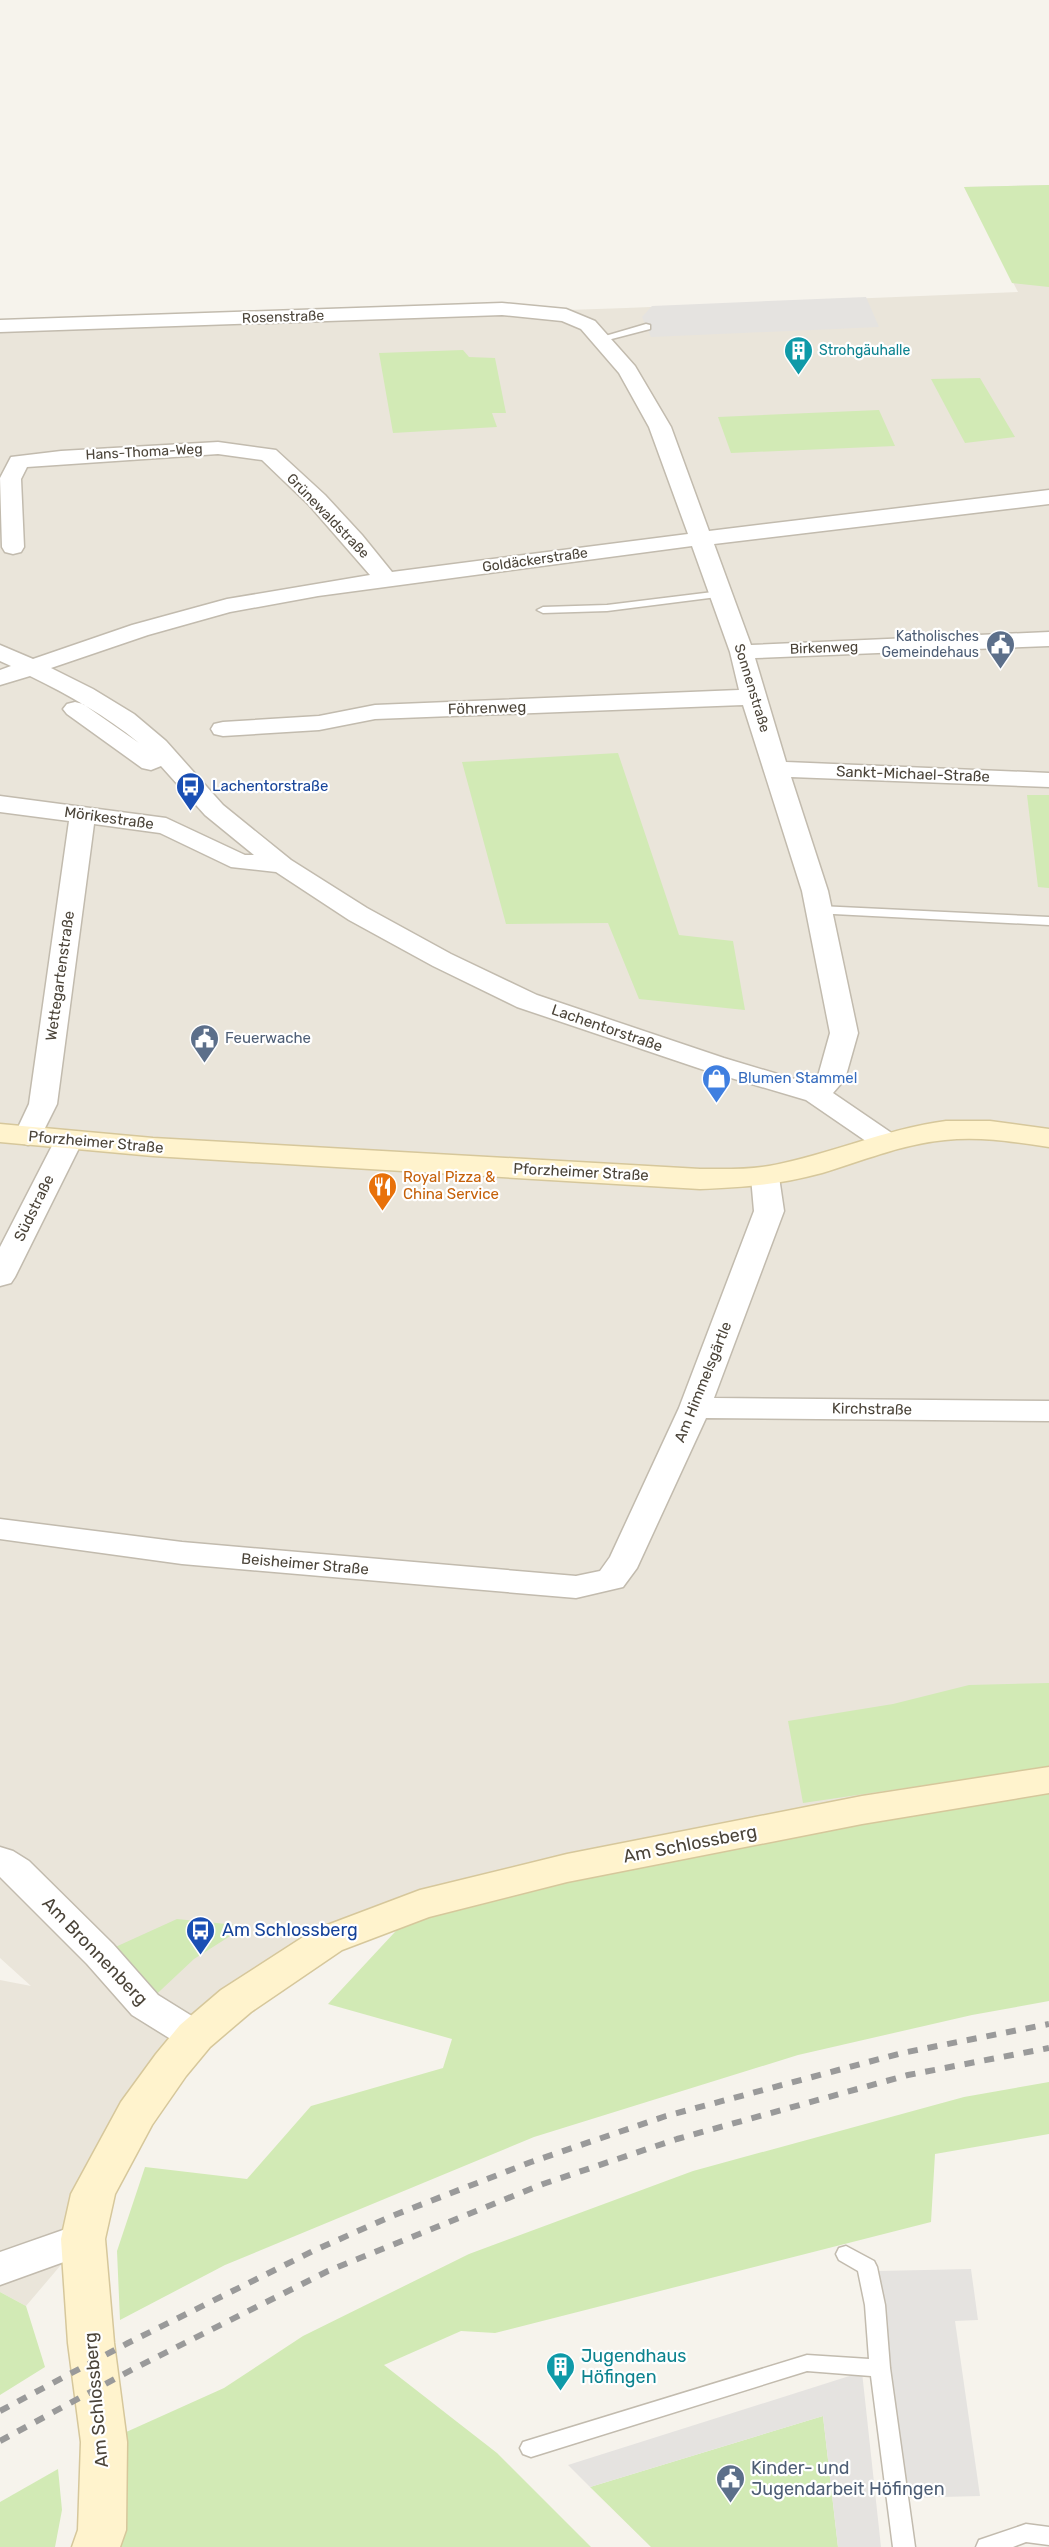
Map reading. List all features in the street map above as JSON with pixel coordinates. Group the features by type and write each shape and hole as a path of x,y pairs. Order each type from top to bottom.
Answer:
{"main road":[{"name":"Pforzheimer Straße","path":"14,1134 208,1150 688,1178 765,1177 805,1168 886,1142 933,1132 974,1129 1049,1138"},
{"name":"Am Schlossberg","path":"96,2547 102,2530 104,2442 91,2343 83,2239 93,2194 136,2114 171,2065 195,2036 236,2001 328,1940 420,1905 567,1868 862,1810 1049,1780"}],"street":[{"name":"Rosenstraße","path":"0,326 502,309 566,315"},
{"name":"Sonnenstraße","path":"566,315 588,326 628,370 660,427 742,652 753,697 777,768 819,910 844,1033 831,1079 816,1094"},
{"name":"Hans-Thoma-Weg","path":"13,546 10,479 19,462 61,457 207,448 268,455"},
{"name":"Grünewaldstraße","path":"268,455 324,508 354,540 386,580"},
{"name":"Goldäckerstraße","path":"0,678 140,630 227,606 318,589 1049,497"},
{"name":"Birkenweg","path":"742,652 1049,639"},
{"name":"Lachentorstraße","path":"0,652 30,669 69,705 136,753 192,787 207,804 282,865 369,920 442,960 527,1001 714,1064 816,1094 886,1142"},
{"name":"Föhrenweg","path":"223,729 319,723 375,712 753,697"},
{"name":"Sankt-Michael-Straße","path":"777,768 1049,780"},
{"name":"Mörikestraße","path":"0,804 166,826 240,862 282,865"},
{"name":"Wettegartenstraße","path":"14,1134 43,1104 83,814"},
{"name":"Südstraße","path":"0,1277 69,1140"},
{"name":"Am Himmelsgärtle","path":"611,1579 625,1560 696,1408 769,1211 765,1177"},
{"name":"Kirchstraße","path":"696,1408 1049,1411"},
{"name":"Beisheimer Straße","path":"0,1529 182,1553 576,1587 611,1579"},
{"name":"Am Bronnenberg","path":"0,1860 16,1870 100,1954 145,2005 195,2036"},
{"path":"0,2269 83,2239"}],"lane":[{"path":"600,339 646,327"},
{"path":"543,610 607,608 721,594"},
{"path":"819,910 1049,921"},
{"path":"846,2254 867,2267 875,2305 880,2368 904,2547"},
{"path":"531,2448 807,2363 880,2368"},
{"path":"987,2547 1026,2533 1049,2536"}],"shaded area":[{"path":"1049,185 1049,1779 566,1875 327,1950 195,2036 83,2239 26,2306 0,2292 0,1980 31,1986 0,1958 0,329 1018,292 964,187"},
{"path":"866,297 879,327 651,337 642,317 652,306"},
{"path":"971,2269 978,2320 955,2321 980,2496 905,2498 878,2271"},
{"path":"862,2372 881,2547 838,2547 823,2416 590,2487 568,2465"}],"green space":[{"path":"1049,185 1049,287 1012,283 964,187"},
{"path":"463,350 469,357 495,358 506,413 492,413 497,427 393,433 379,353"},
{"path":"980,378 1015,437 965,443 931,379"},
{"path":"879,410 895,446 731,453 718,417"},
{"path":"618,753 679,935 733,941 745,1010 639,999 608,923 506,924 462,762"},
{"path":"1027,795 1049,795 1049,888 1038,887"},
{"path":"1049,1683 1049,1767 803,1803 788,1721 893,1704 969,1685"},
{"path":"1049,1780 1049,2001 972,2015 798,2055 534,2137 225,2265 120,2320 117,2251 145,2167 247,2179 311,2106 443,2068 452,2039 328,2004 420,1905"},
{"path":"177,1919 246,1926 194,1959 145,2005 100,1954"},
{"path":"1049,2082 1049,2134 935,2154 931,2222 495,2333 461,2331 384,2365 497,2453 591,2547 96,2547 104,2442 224,2388 303,2336 469,2254 693,2171 964,2097"},
{"path":"0,2292 26,2306 45,2367 0,2395"},
{"path":"823,2416 838,2547 651,2547 590,2487"},
{"path":"58,2469 62,2510 55,2547 0,2547 0,2502"}],"railway":[{"path":"0,2411 128,2343 315,2250 392,2216 531,2162 666,2116 902,2053 1049,2024"},
{"path":"0,2441 137,2367 328,2271 543,2184 677,2139 908,2075 1049,2048"}],"place":[{"name":"Strohgäuhalle","path":"798,376"},
{"name":"Katholisches Gemeindehaus","path":"1000,670"},
{"name":"Lachentorstraße","path":"191,812"},
{"name":"Feuerwache","path":"204,1064"},
{"name":"Blumen Stammel","path":"717,1104"},
{"name":"Royal Pizza & China Service","path":"382,1212"},
{"name":"Am Schlossberg","path":"201,1956"},
{"name":"Jugendhaus Höfingen","path":"560,2392"},
{"name":"Kinder- und Jugendarbeit Höfingen","path":"730,2504"}]}
